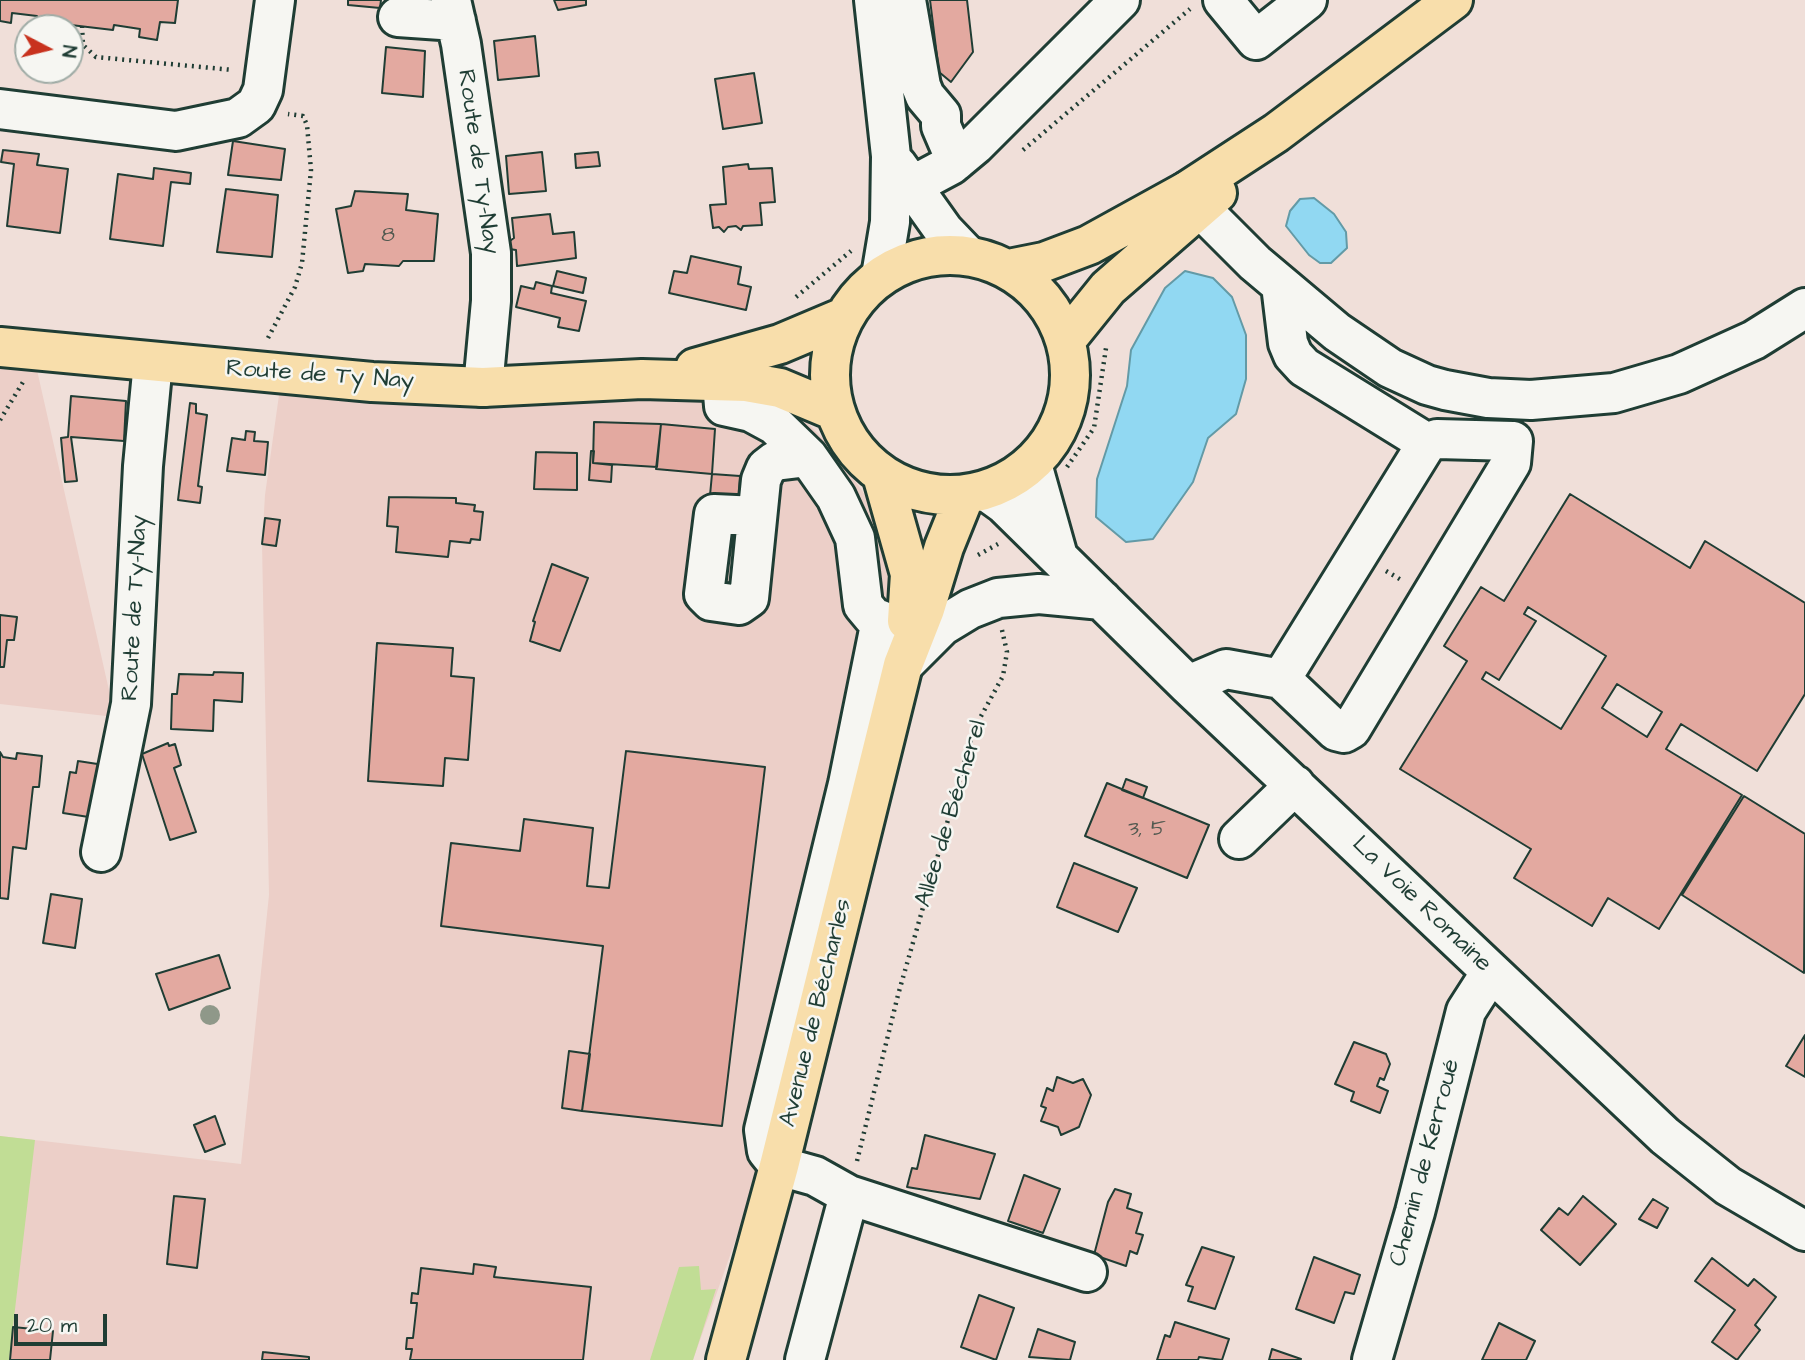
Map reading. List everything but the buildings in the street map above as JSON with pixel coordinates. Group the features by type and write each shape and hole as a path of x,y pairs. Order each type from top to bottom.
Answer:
{"main road":[{"path":"1009,269 1044,262 1089,245 1193,200 1235,177 1276,134 1452,0"},
{"path":"1066,340 1108,288 1193,200"},
{"path":"967,255 1009,269 1033,287 1053,311 1066,340 1071,373 1067,407 1053,438 1032,464 1010,480 976,493 936,495 917,491 882,475 856,451 835,411 829,379 833,347 844,317 854,302 881,276 922,257 967,255"},
{"name":"Route de Ty Nay","path":"642,379 742,357 844,317"},
{"name":"Route de Ty Nay","path":"0,347 261,374 483,387 642,379 722,381 780,388 835,411"},
{"name":"Avenue de Bécharles","path":"882,475 910,574 903,665"},
{"name":"Avenue de Bécharles","path":"726,1360 779,1166 903,665 925,609 944,547 976,493"}],"street":[{"path":"0,109 176,131 238,118 261,90 275,0"},
{"path":"874,0 897,180 881,276"},
{"path":"906,0 921,86 925,96 941,115 945,139 956,161"},
{"path":"897,180 956,161 1120,0"},
{"path":"1223,0 1256,40 1307,0"},
{"name":"Route de Ty-Nay","path":"398,17 453,11 491,253 476,300 483,387"},
{"path":"897,180 967,255"},
{"path":"1193,200 1281,285 1364,352 1427,385 1488,398 1531,400 1594,397 1658,382 1754,340 1805,308"},
{"path":"1281,285 1288,343 1293,355 1304,367 1427,443"},
{"name":"Route de Ty-Nay","path":"101,852 131,704 144,466 153,362"},
{"path":"722,381 724,407 738,408 764,418 808,457 836,497 855,538 863,605 873,617 881,620 848,784 764,1130 767,1151 779,1166 815,1176 849,1195 1087,1272"},
{"path":"1188,685 1226,669 1281,679 1336,730 1345,733 1351,729 1511,463 1513,441 1437,439 1427,443 1281,679"},
{"path":"757,516 761,480 766,467 775,461 808,457"},
{"path":"1032,464 1057,555"},
{"name":"La Voie Romaine","path":"976,493 1004,504 1188,685 1693,1160 1728,1186 1805,1231"},
{"path":"903,665 942,626 989,601 1039,594 1102,600"},
{"path":"1240,839 1295,785"},
{"name":"Chemin de Kerroué","path":"1372,1360 1415,1212 1466,1011 1480,985 1491,972"},
{"path":"806,1360 849,1195"}],"path":[{"path":"1020,153 1200,0"},
{"path":"84,46 96,57 261,90 303,116 312,150 302,263 295,287 269,336 261,374"},
{"path":"790,303 855,247"},
{"path":"0,420 15,393"},
{"name":"Allée de Bécherel","path":"849,1195 898,995 974,729 1003,677 1006,640 974,558 944,547"}],"shaded area":[{"path":"0,366 37,370 115,717 0,704"},
{"path":"734,392 793,409 828,443 878,513 895,584 767,1151 693,1360 0,1360 0,1136 241,1164 269,895 262,544 265,495 279,395 373,400"}],"green space":[{"path":"0,1136 35,1140 9,1360 0,1360"},
{"path":"699,1266 701,1290 716,1289 693,1360 650,1360 679,1267"}],"water":[{"path":"1314,198 1334,214 1346,232 1347,248 1331,263 1320,263 1309,255 1286,226 1290,211 1300,199"},
{"path":"1185,271 1213,278 1232,297 1246,335 1246,379 1236,414 1208,438 1193,482 1153,539 1126,542 1096,517 1097,479 1127,386 1131,350 1165,288"}]}
